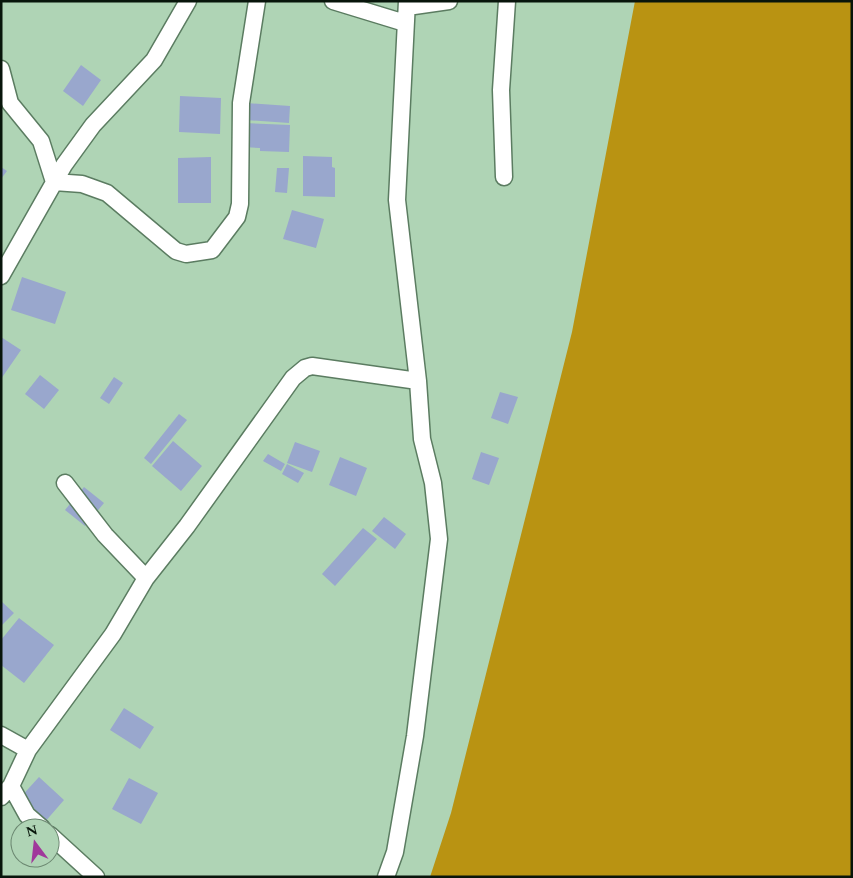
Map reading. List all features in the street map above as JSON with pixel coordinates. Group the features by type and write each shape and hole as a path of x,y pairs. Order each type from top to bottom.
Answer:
{"street":[{"path":"1,276 54,182 93,125 154,60 188,1"},
{"path":"54,182 82,184 107,193 176,251 186,254 212,250 237,217 240,204 241,103 257,1"},
{"path":"333,1 406,10 449,1"},
{"path":"504,177 501,90 507,1"},
{"path":"386,877 395,852 415,736 439,539 433,483 422,439 418,381 397,200 406,10"},
{"path":"1,69 10,103 41,141 54,182"},
{"path":"30,818 6,792 28,750 114,634 146,578 187,526 293,378 305,368 318,366 418,381"},
{"path":"65,483 104,535 146,578"},
{"path":"1,735 28,750"},
{"path":"60,844 96,877"}],"shaded area":[{"path":"635,1 852,1 852,877 430,877 451,813 572,332"}],"building":[{"path":"81,65 101,80 83,106 63,91"},
{"path":"180,96 221,98 220,134 179,132"},
{"path":"246,103 290,106 289,123 245,120"},
{"path":"244,123 290,125 289,152 260,151 260,148 243,147"},
{"path":"303,156 332,157 332,167 335,168 335,197 303,196"},
{"path":"211,157 211,203 178,203 178,158"},
{"path":"1,167 7,171 1,179"},
{"path":"277,168 289,168 287,193 275,192"},
{"path":"292,210 324,219 316,248 283,239"},
{"path":"22,277 66,292 55,324 11,310"},
{"path":"1,337 21,350 1,379"},
{"path":"40,375 59,390 44,409 25,394"},
{"path":"114,377 123,383 109,404 100,398"},
{"path":"500,392 518,397 508,424 491,418"},
{"path":"179,414 187,420 151,464 144,458"},
{"path":"173,441 202,466 181,491 152,466"},
{"path":"295,442 320,451 312,472 287,463"},
{"path":"481,452 499,458 489,485 472,479"},
{"path":"268,454 285,464 281,471 263,461"},
{"path":"340,457 367,468 356,496 329,485"},
{"path":"287,464 304,473 298,483 282,474"},
{"path":"84,487 104,503 85,526 65,510"},
{"path":"384,517 406,534 395,549 372,531"},
{"path":"363,528 377,539 335,586 322,574"},
{"path":"1,601 14,613 1,626"},
{"path":"19,618 54,645 24,683 1,665 1,640"},
{"path":"124,708 154,727 140,749 110,730"},
{"path":"39,777 64,800 48,818 38,818 18,800"},
{"path":"129,778 158,793 141,824 112,809"}]}
